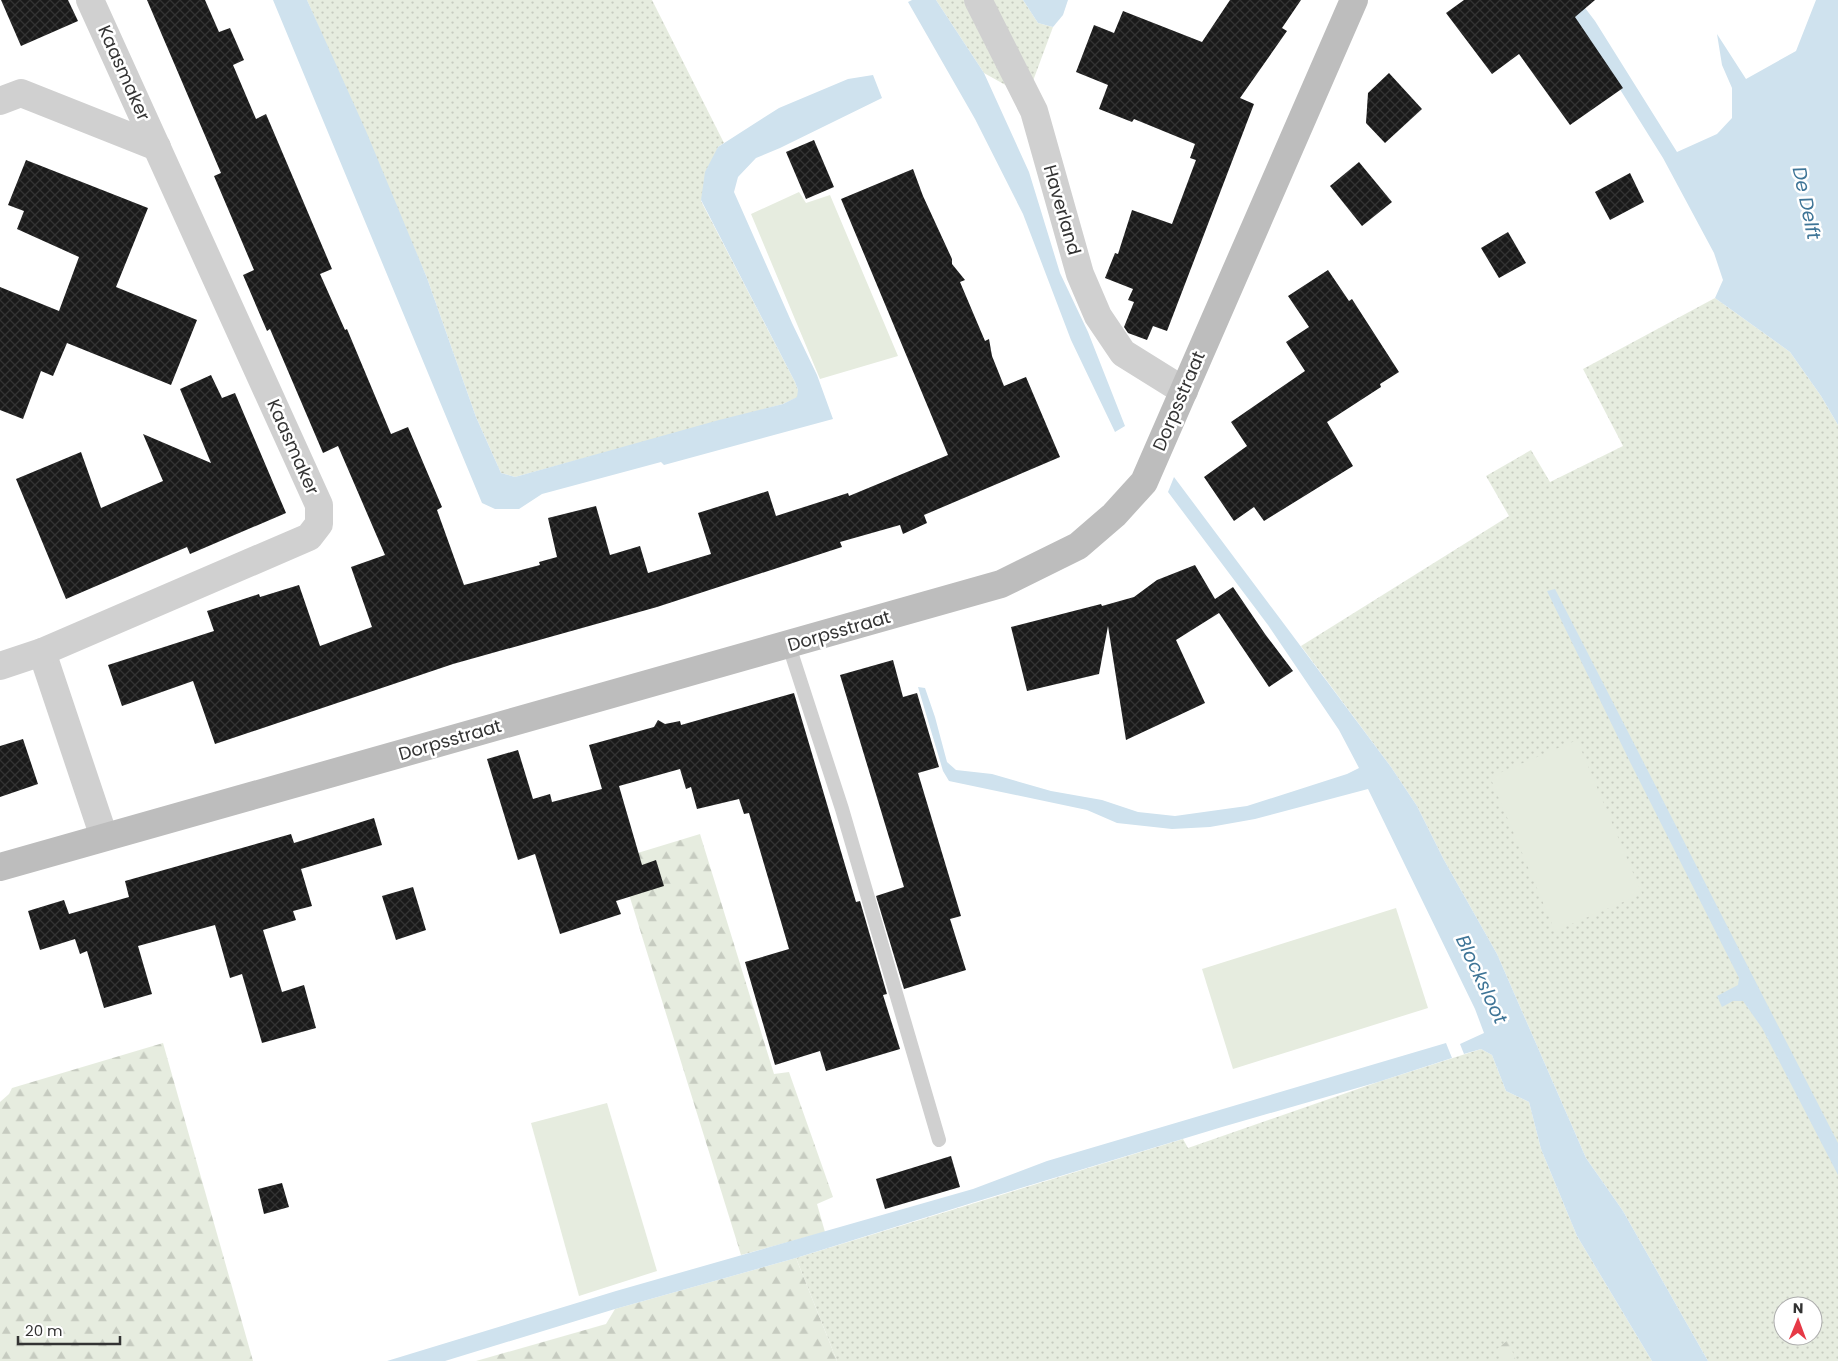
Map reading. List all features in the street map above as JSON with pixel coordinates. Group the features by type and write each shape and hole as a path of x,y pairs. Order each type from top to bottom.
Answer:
{"street":[{"name":"Kaasmaker","path":"0,666 42,652 309,537 319,524 319,505 90,0"},
{"name":"Haverland","path":"978,0 1034,111 1080,274 1098,316 1123,353 1184,391"},
{"name":"Dorpsstraat","path":"0,868 104,837 789,646 1001,584 1078,546 1114,515 1144,482 1354,0"},
{"name":"Kaasmaker","path":"0,101 21,93 157,146"},
{"path":"42,652 104,837"}],"lane":[{"path":"789,646 842,810 939,1140"}],"green space":[{"path":"307,0 652,0 724,143 718,147 701,201 795,382 798,397 783,404 515,477 501,473 476,417 427,278"},
{"path":"936,0 1023,0 1038,23 1053,27 1027,97 984,73"},
{"path":"799,192 806,203 830,195 898,356 820,379 751,214"},
{"path":"1715,298 1790,352 1821,396 1838,425 1838,1361 1708,1361 1623,1211 1586,1158 1497,954 1444,860 1417,806 1391,767 1301,646 1509,516 1486,476 1531,450 1550,482 1623,446 1583,369"},
{"path":"1577,740 1642,894 1555,931 1490,777"},
{"path":"700,834 774,1074 789,1072 833,1197 817,1204 825,1232 741,1255 618,859"},
{"path":"1396,908 1428,1008 1233,1069 1202,969"},
{"path":"163,1043 253,1361 0,1361 0,1102 9,1094 12,1088"},
{"path":"1481,1049 1492,1055 1506,1091 1529,1102 1541,1149 1577,1236 1652,1361 837,1361 796,1258 1183,1139 1188,1148 1378,1082"},
{"path":"607,1103 657,1271 579,1296 531,1123"},
{"path":"796,1258 837,1361 476,1361 606,1324 615,1309"},
{"path":"1508,1340 1516,1361 1502,1361 1497,1349"}],"water":[{"path":"273,0 307,0 366,131 427,278 476,417 501,473 515,477 783,404 797,397 798,390 795,382 701,200 705,172 718,147 779,108 848,79 873,75 882,98 756,158 738,177 734,192 817,375 833,419 664,465 661,462 542,494 519,509 495,509 482,503"},
{"path":"912,0 936,0 984,73 1029,172 1060,273 1088,332 1125,426 1115,432 1071,340 1023,214 975,119 908,2"},
{"path":"1023,0 1068,0 1063,15 1053,27 1038,23"},
{"name":"De Delft","path":"1564,0 1579,0 1595,21 1677,152 1717,134 1732,118 1732,88 1722,65 1717,34 1746,79 1796,51 1816,0 1838,0 1838,425 1821,396 1790,352 1715,298 1723,280 1714,253 1663,158"},
{"name":"Blocksloot","path":"1174,477 1391,767 1417,806 1444,860 1497,954 1586,1158 1623,1211 1708,1361 1652,1361 1577,1236 1541,1149 1529,1102 1506,1091 1492,1055 1481,1049 1464,1054 1460,1044 1484,1033 1475,1009 1368,789 1255,819 1210,827 1172,829 1117,823 1087,810 949,781 943,771 918,687 925,688 947,762 956,770 992,774 1051,791 1102,800 1138,812 1175,816 1247,806 1347,774 1359,768 1339,730 1268,625 1168,492"},
{"path":"1555,589 1838,1143 1838,1175 1762,1028 1743,1001 1733,1001 1722,1007 1717,996 1738,985 1739,978 1631,764 1547,591"},
{"path":"1446,1043 1452,1058 796,1258 615,1309 445,1361 387,1361 616,1291 973,1189 1047,1161"}],"building":[{"path":"1,0 68,0 78,21 21,46"},
{"path":"147,0 205,0 219,32 230,28 244,60 233,65 256,119 266,114 332,269 320,274 345,330 347,329 391,434 408,427 442,507 437,510 464,585 540,565 539,562 557,557 548,518 596,506 610,555 640,546 648,573 711,554 698,513 768,491 776,516 848,493 849,496 948,455 841,199 913,169 923,196 952,259 952,264 965,280 960,282 985,341 989,339 992,356 1004,386 1026,377 1060,457 924,515 927,523 903,534 900,525 840,542 842,547 657,607 453,664 215,744 193,681 122,706 108,665 214,631 207,611 259,594 260,597 299,585 320,646 372,627 351,567 385,555 338,446 323,453 270,329 267,331 243,275 254,270 214,176 221,173"},
{"path":"1230,0 1301,0 1282,28 1287,31 1240,98 1254,104 1167,331 1153,326 1147,340 1128,333 1124,327 1134,302 1128,300 1133,289 1105,278 1115,253 1118,254 1132,210 1172,224 1196,160 1190,158 1195,144 1134,119 1132,122 1099,109 1108,85 1076,72 1094,25 1114,33 1123,11 1202,42"},
{"path":"1464,0 1595,0 1575,17 1623,88 1570,125 1519,54 1492,74 1446,13"},
{"path":"1389,73 1422,109 1385,143 1366,123 1368,93"},
{"path":"814,140 834,187 806,199 786,152"},
{"path":"26,160 148,208 116,287 197,320 171,385 67,343 53,376 41,371 23,419 0,410 0,287 59,311 79,257 17,229 24,211 8,205"},
{"path":"1359,162 1392,202 1362,226 1330,186"},
{"path":"1630,173 1644,202 1610,220 1595,192"},
{"path":"1508,232 1526,263 1499,278 1481,248"},
{"path":"1328,270 1349,301 1352,299 1399,372 1380,384 1381,387 1327,422 1353,466 1264,521 1254,507 1234,521 1204,477 1247,446 1231,422 1305,371 1286,342 1309,327 1288,296"},
{"path":"211,375 222,398 235,393 286,513 190,554 187,547 66,599 16,479 81,452 101,508 163,481 143,434 211,463 180,389"},
{"path":"1195,565 1215,599 1233,587 1293,671 1269,687 1219,613 1176,640 1205,703 1126,740 1108,626 1099,674 1027,691 1011,627 1134,597 1157,580"},
{"path":"893,660 903,697 917,693 939,767 918,773 961,916 950,919 966,970 904,989 876,896 904,887 840,675"},
{"path":"794,693 856,902 860,901 887,994 883,995 900,1049 826,1071 820,1051 775,1065 745,962 789,949 749,813 744,814 739,799 697,809 691,787 686,789 680,769 619,786 642,865 656,860 664,886 616,901 621,914 560,934 535,854 518,860 487,759 518,750 533,799 550,794 552,802 602,789 589,745 654,727 658,720 665,724 680,721 681,725"},
{"path":"23,739 38,784 0,797 0,746"},
{"path":"374,818 382,845 301,869 312,906 293,911 296,920 263,930 282,992 304,985 316,1028 262,1043 242,974 230,978 215,925 138,946 152,994 104,1008 87,951 80,954 75,939 40,950 28,911 64,900 69,914 129,897 125,881 291,834 294,843"},
{"path":"413,887 426,930 396,940 382,896"},
{"path":"951,1156 960,1187 885,1209 876,1179"},
{"path":"282,1183 289,1207 264,1214 258,1189"}]}
